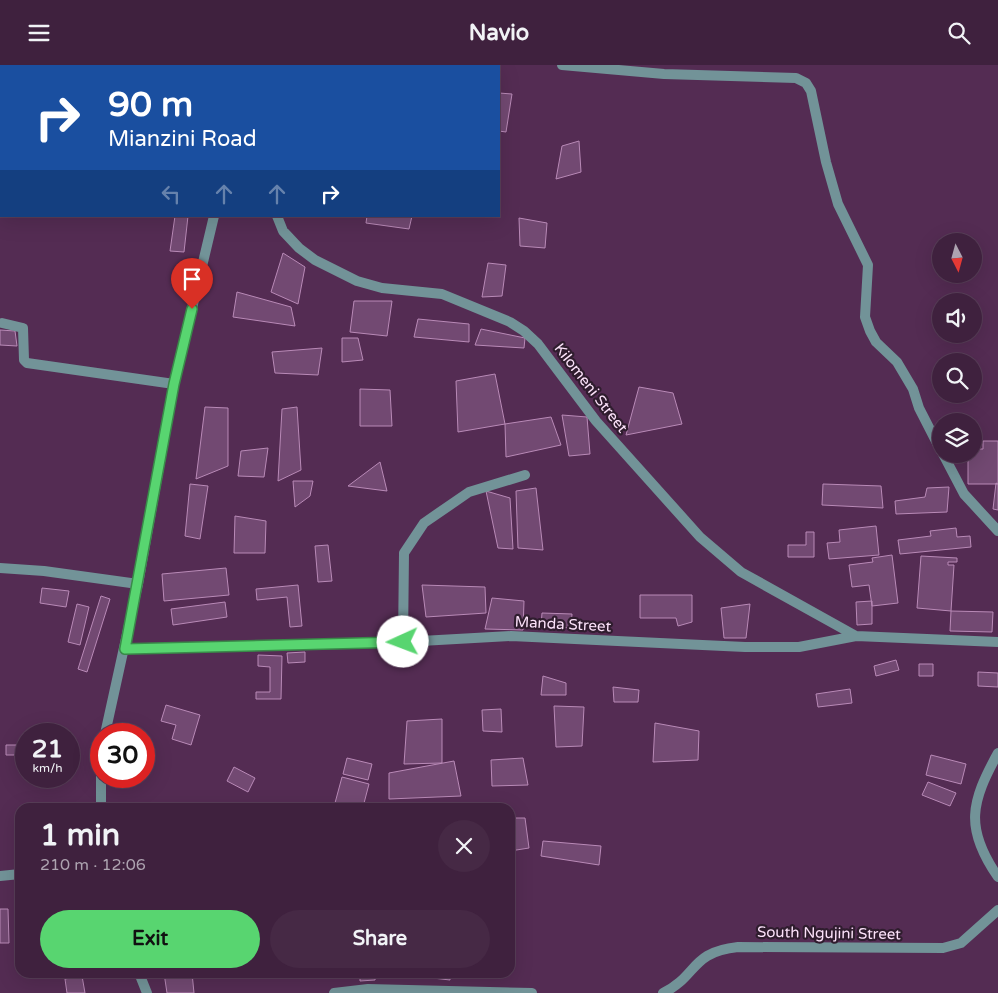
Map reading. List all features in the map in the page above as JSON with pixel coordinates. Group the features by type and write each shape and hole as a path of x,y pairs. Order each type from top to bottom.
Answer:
{"street":[{"path":"562,65 664,74 796,78 806,83 811,91 826,162 838,204 868,265 865,317 870,331 876,342 897,362 913,389 919,408 932,433"},
{"path":"108,723 138,584 174,384 214,217"},
{"name":"Kilomeni Street","path":"277,217 283,231 299,249 315,260 358,281 382,288 442,294 510,322 524,331 538,344 596,421 700,537 741,572 856,636"},
{"path":"2,323 23,328 24,360 27,363 174,384"},
{"path":"948,463 964,494 998,531"},
{"path":"403,642 404,553 424,523 469,492 525,475"},
{"path":"0,568 44,571 138,584"},
{"name":"Manda Street","path":"125,649 403,642 512,636 627,643 790,647 856,636 998,642"},
{"path":"998,753 979,790 974,822 984,857 998,877"},
{"path":"101,788 101,803"},
{"path":"0,876 15,874"},
{"name":"South Ngujini Street","path":"663,993 675,986 698,960 720,949 738,947 943,948 961,943 998,910"},
{"path":"141,978 147,993"},
{"path":"334,993 368,989 532,993"}],"building":[{"path":"500,93 512,94 506,132 500,131"},
{"path":"579,141 581,172 556,179 562,146"},
{"path":"175,217 188,217 184,252 170,251"},
{"path":"367,217 412,217 409,229 366,223"},
{"path":"519,218 547,223 545,248 520,246"},
{"path":"283,253 305,267 298,304 271,292"},
{"path":"488,263 506,265 502,296 482,297"},
{"path":"237,292 291,307 295,326 233,317"},
{"path":"354,301 392,301 387,336 350,332"},
{"path":"418,319 469,324 469,342 414,337"},
{"path":"481,329 525,338 524,348 475,345"},
{"path":"0,330 15,331 17,346 0,345"},
{"path":"342,338 358,338 363,360 342,362"},
{"path":"322,348 318,375 275,373 272,352"},
{"path":"495,374 505,424 458,432 456,381"},
{"path":"639,387 673,393 682,424 626,435"},
{"path":"360,389 390,390 392,426 360,426"},
{"path":"205,407 228,408 228,466 196,479"},
{"path":"297,407 301,470 278,481 282,409"},
{"path":"562,415 587,417 590,454 569,456"},
{"path":"551,417 561,445 506,457 505,424"},
{"path":"983,441 998,441 998,484 968,484 968,463 982,463"},
{"path":"268,448 264,477 238,476 241,451"},
{"path":"380,462 387,491 348,486"},
{"path":"293,481 313,481 310,496 295,507"},
{"path":"996,483 998,484 998,510 993,509"},
{"path":"190,484 208,486 200,539 185,536"},
{"path":"823,484 881,486 883,508 822,505"},
{"path":"949,487 947,512 896,514 895,501 925,497 927,488"},
{"path":"536,488 543,550 518,548 516,491"},
{"path":"486,491 510,498 513,549 498,548"},
{"path":"235,516 266,521 265,553 234,553"},
{"path":"876,526 879,555 829,559 827,543 840,542 839,530"},
{"path":"956,528 957,537 970,536 971,547 900,554 898,540 931,536 930,531"},
{"path":"806,532 814,532 814,557 788,557 788,545 806,545"},
{"path":"328,545 332,581 318,582 315,546"},
{"path":"892,555 898,603 872,606 869,585 852,587 849,565 873,562 872,558"},
{"path":"921,556 957,558 957,562 948,562 948,565 954,565 951,611 917,608"},
{"path":"226,568 229,595 164,601 162,574"},
{"path":"298,585 302,626 290,627 287,597 257,600 256,589"},
{"path":"422,585 485,587 486,613 426,617"},
{"path":"42,588 69,591 66,607 40,603"},
{"path":"640,595 692,595 692,622 678,626 676,618 640,618"},
{"path":"101,596 110,599 87,672 78,669"},
{"path":"492,598 524,601 523,630 485,629"},
{"path":"872,601 872,624 857,625 856,602"},
{"path":"225,602 227,617 173,625 171,609"},
{"path":"77,604 89,607 80,645 68,642"},
{"path":"750,604 746,638 724,638 721,608"},
{"path":"951,611 993,612 992,632 950,631"},
{"path":"542,613 572,614 571,628 541,626"},
{"path":"305,652 305,662 288,663 287,653"},
{"path":"258,655 282,656 281,699 256,699 256,692 270,692 270,667 258,666"},
{"path":"896,660 899,670 876,676 874,666"},
{"path":"919,664 933,664 933,676 919,676"},
{"path":"978,672 998,673 998,687 978,686"},
{"path":"543,676 566,683 566,695 541,695"},
{"path":"613,687 639,690 638,702 614,702"},
{"path":"850,689 852,703 818,707 816,694"},
{"path":"166,705 200,715 191,745 172,739 176,725 161,721"},
{"path":"554,706 584,707 582,746 556,747"},
{"path":"501,709 502,732 483,731 482,710"},
{"path":"442,719 442,763 404,764 407,721"},
{"path":"655,723 699,731 698,760 653,762"},
{"path":"6,745 15,745 15,755 6,755"},
{"path":"931,755 966,764 961,784 926,775"},
{"path":"347,758 372,764 368,780 343,774"},
{"path":"523,758 528,785 492,786 491,760"},
{"path":"454,761 461,796 389,799 389,773"},
{"path":"234,767 255,778 248,792 227,781"},
{"path":"342,777 369,784 364,803 335,803"},
{"path":"928,782 956,793 950,806 922,795"},
{"path":"515,818 525,818 529,848 515,850"},
{"path":"543,841 601,846 599,865 541,856"},
{"path":"0,909 8,909 9,943 0,943"},
{"path":"82,978 85,993 67,993 65,979"},
{"path":"165,978 192,978 194,993 167,993"},
{"path":"360,978 375,978 375,980 360,981"},
{"path":"433,978 450,978 450,980"}],"route":[{"path":"192,309 174,384 125,649 403,642"}]}
